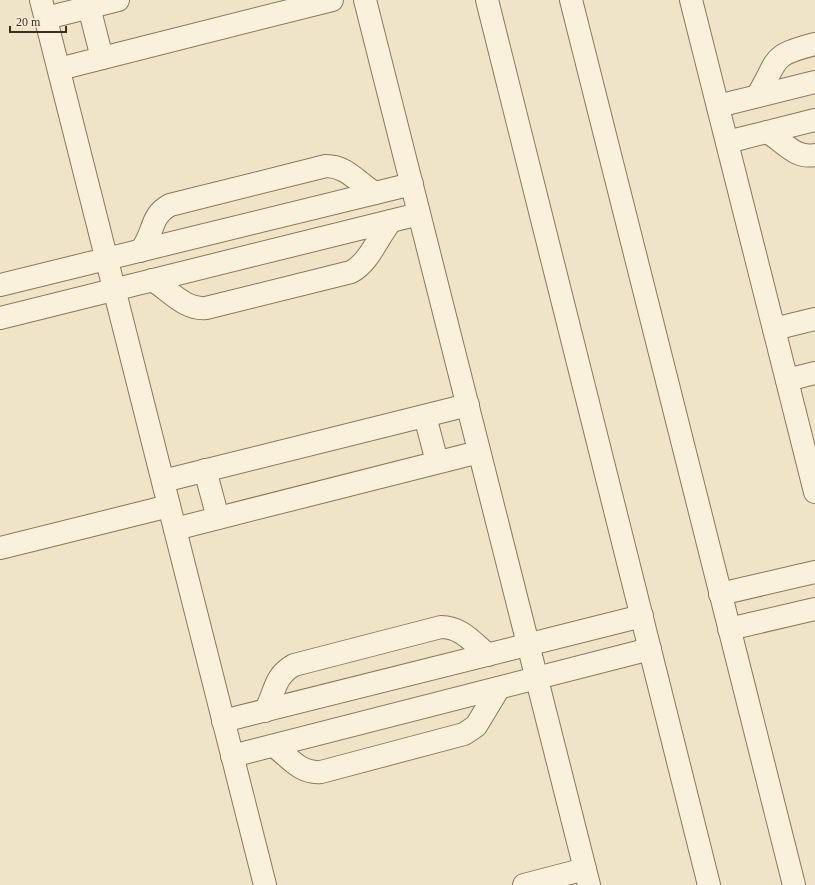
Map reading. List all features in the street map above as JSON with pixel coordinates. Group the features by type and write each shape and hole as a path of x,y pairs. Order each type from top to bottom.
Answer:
{"street":[{"path":"118,0 89,7 44,9 265,885"},
{"path":"365,0 587,877 538,883"},
{"path":"487,0 709,885"},
{"path":"571,0 794,885"},
{"path":"691,0 815,492"},
{"path":"59,69 325,1"},
{"path":"89,7 102,58"},
{"path":"757,96 776,59 790,51 815,44"},
{"path":"718,106 815,82"},
{"path":"727,142 815,120"},
{"path":"767,132 802,156 815,155"},
{"path":"140,251 148,240 158,214 170,205 326,166 340,168 375,193"},
{"path":"0,285 412,184"},
{"path":"0,318 419,214"},
{"path":"152,280 172,292 187,305 206,308 358,268 368,257 380,235 391,221"},
{"path":"774,329 815,319"},
{"path":"787,380 815,373"},
{"path":"163,480 468,405"},
{"path":"425,416 437,462"},
{"path":"175,529 479,452"},
{"path":"205,470 218,518"},
{"path":"0,548 169,506"},
{"path":"720,594 815,572"},
{"path":"729,629 815,609"},
{"path":"224,721 642,616"},
{"path":"265,711 276,680 281,674 294,665 433,629 448,627 461,631 488,655"},
{"path":"232,756 650,649"},
{"path":"274,746 303,770 308,772 321,772 464,734 476,726 499,688"}]}
